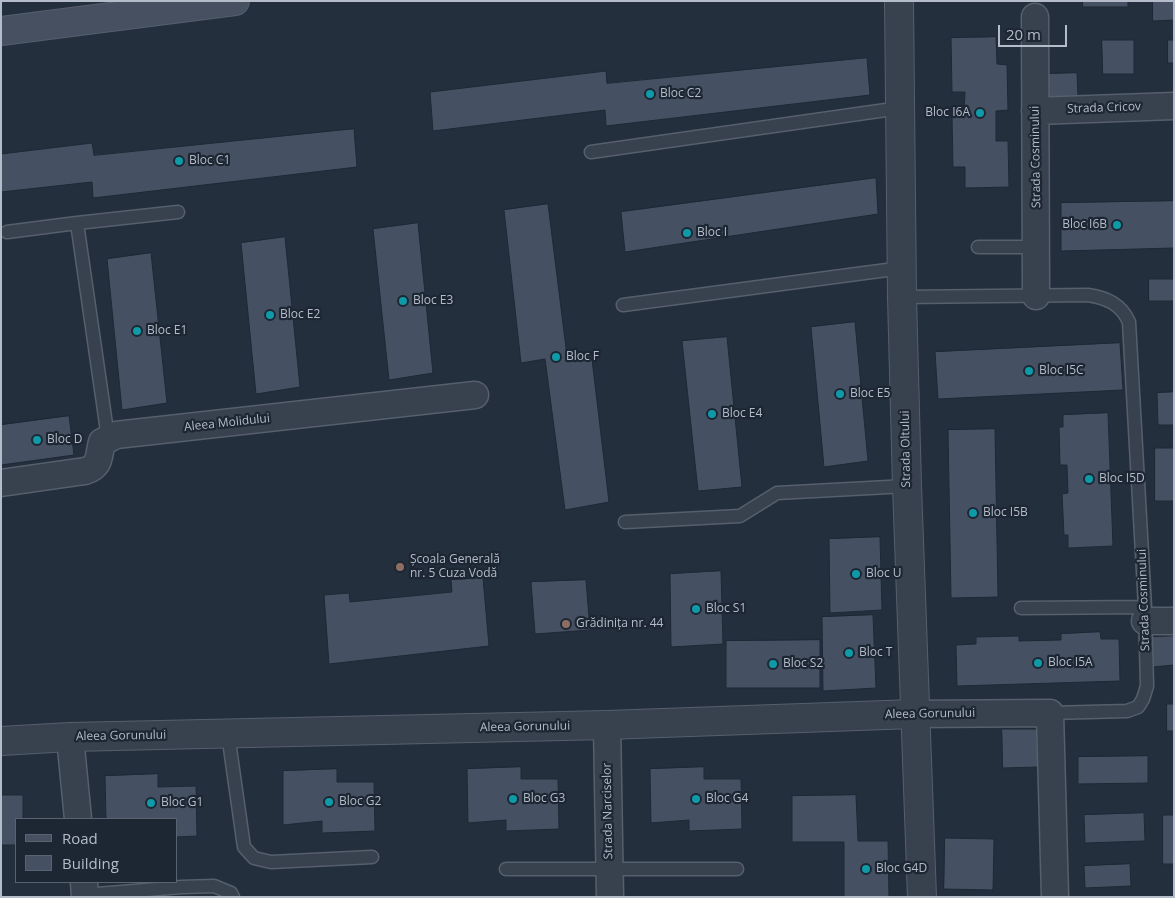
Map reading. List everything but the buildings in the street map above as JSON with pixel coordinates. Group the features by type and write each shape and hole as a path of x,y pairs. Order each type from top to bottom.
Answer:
{"main road":[{"path":"1,31 235,1"}],"street":[{"name":"Strada Oltului","path":"899,1 902,297 914,714 922,897"},
{"name":"Strada Cosminului","path":"1035,17 1036,296"},
{"name":"Strada Cricov","path":"1035,111 1174,106"},
{"name":"Aleea Molidului","path":"108,438 116,435 475,395"},
{"path":"1,483 85,471 94,468 97,464 102,442 108,438"},
{"path":"1145,614 1174,621"},
{"path":"1050,713 1055,897"},
{"name":"Aleea Gorunului","path":"1,741 70,737 607,726 914,714 1050,713"},
{"name":"Strada Narciselor","path":"607,726 610,897"},
{"path":"70,737 78,818"}],"lane":[{"path":"591,152 900,108"},
{"path":"7,232 178,212"},
{"path":"77,223 108,438"},
{"path":"978,247 1037,247"},
{"path":"623,305 902,268"},
{"name":"Strada Cosminului","path":"902,297 1088,295 1120,307 1129,322 1145,614 1147,686 1138,707 1127,711 1050,713"},
{"path":"625,522 740,516 777,493 907,486"},
{"path":"1020,608 1145,614"},
{"path":"228,734 244,847 254,858 271,862 372,857"},
{"path":"506,868 737,869"},
{"path":"84,891 214,886 231,893 233,897"}],"place":[{"name":"Bloc C2","path":"650,94"},
{"name":"Bloc I6A","path":"980,113"},
{"name":"Bloc C1","path":"179,161"},
{"name":"Bloc I6B","path":"1117,225"},
{"name":"Bloc I","path":"687,233"},
{"name":"Bloc E3","path":"403,301"},
{"name":"Bloc E2","path":"270,315"},
{"name":"Bloc E1","path":"137,331"},
{"name":"Bloc F","path":"556,357"},
{"name":"Bloc I5C","path":"1029,371"},
{"name":"Bloc E5","path":"840,394"},
{"name":"Bloc E4","path":"712,414"},
{"name":"Bloc D","path":"37,440"},
{"name":"Bloc I5D","path":"1089,479"},
{"name":"Bloc I5B","path":"973,513"},
{"name":"Școala Generală nr. 5 Cuza Vodă","path":"400,567"},
{"name":"Bloc U","path":"856,574"},
{"name":"Bloc S1","path":"696,609"},
{"name":"Grădinița nr. 44","path":"566,624"},
{"name":"Bloc T","path":"849,653"},
{"name":"Bloc I5A","path":"1038,663"},
{"name":"Bloc S2","path":"773,664"},
{"name":"Bloc G3","path":"513,799"},
{"name":"Bloc G4","path":"696,799"},
{"name":"Bloc G2","path":"329,802"},
{"name":"Bloc G1","path":"151,803"},
{"name":"Bloc G4D","path":"866,869"}]}
